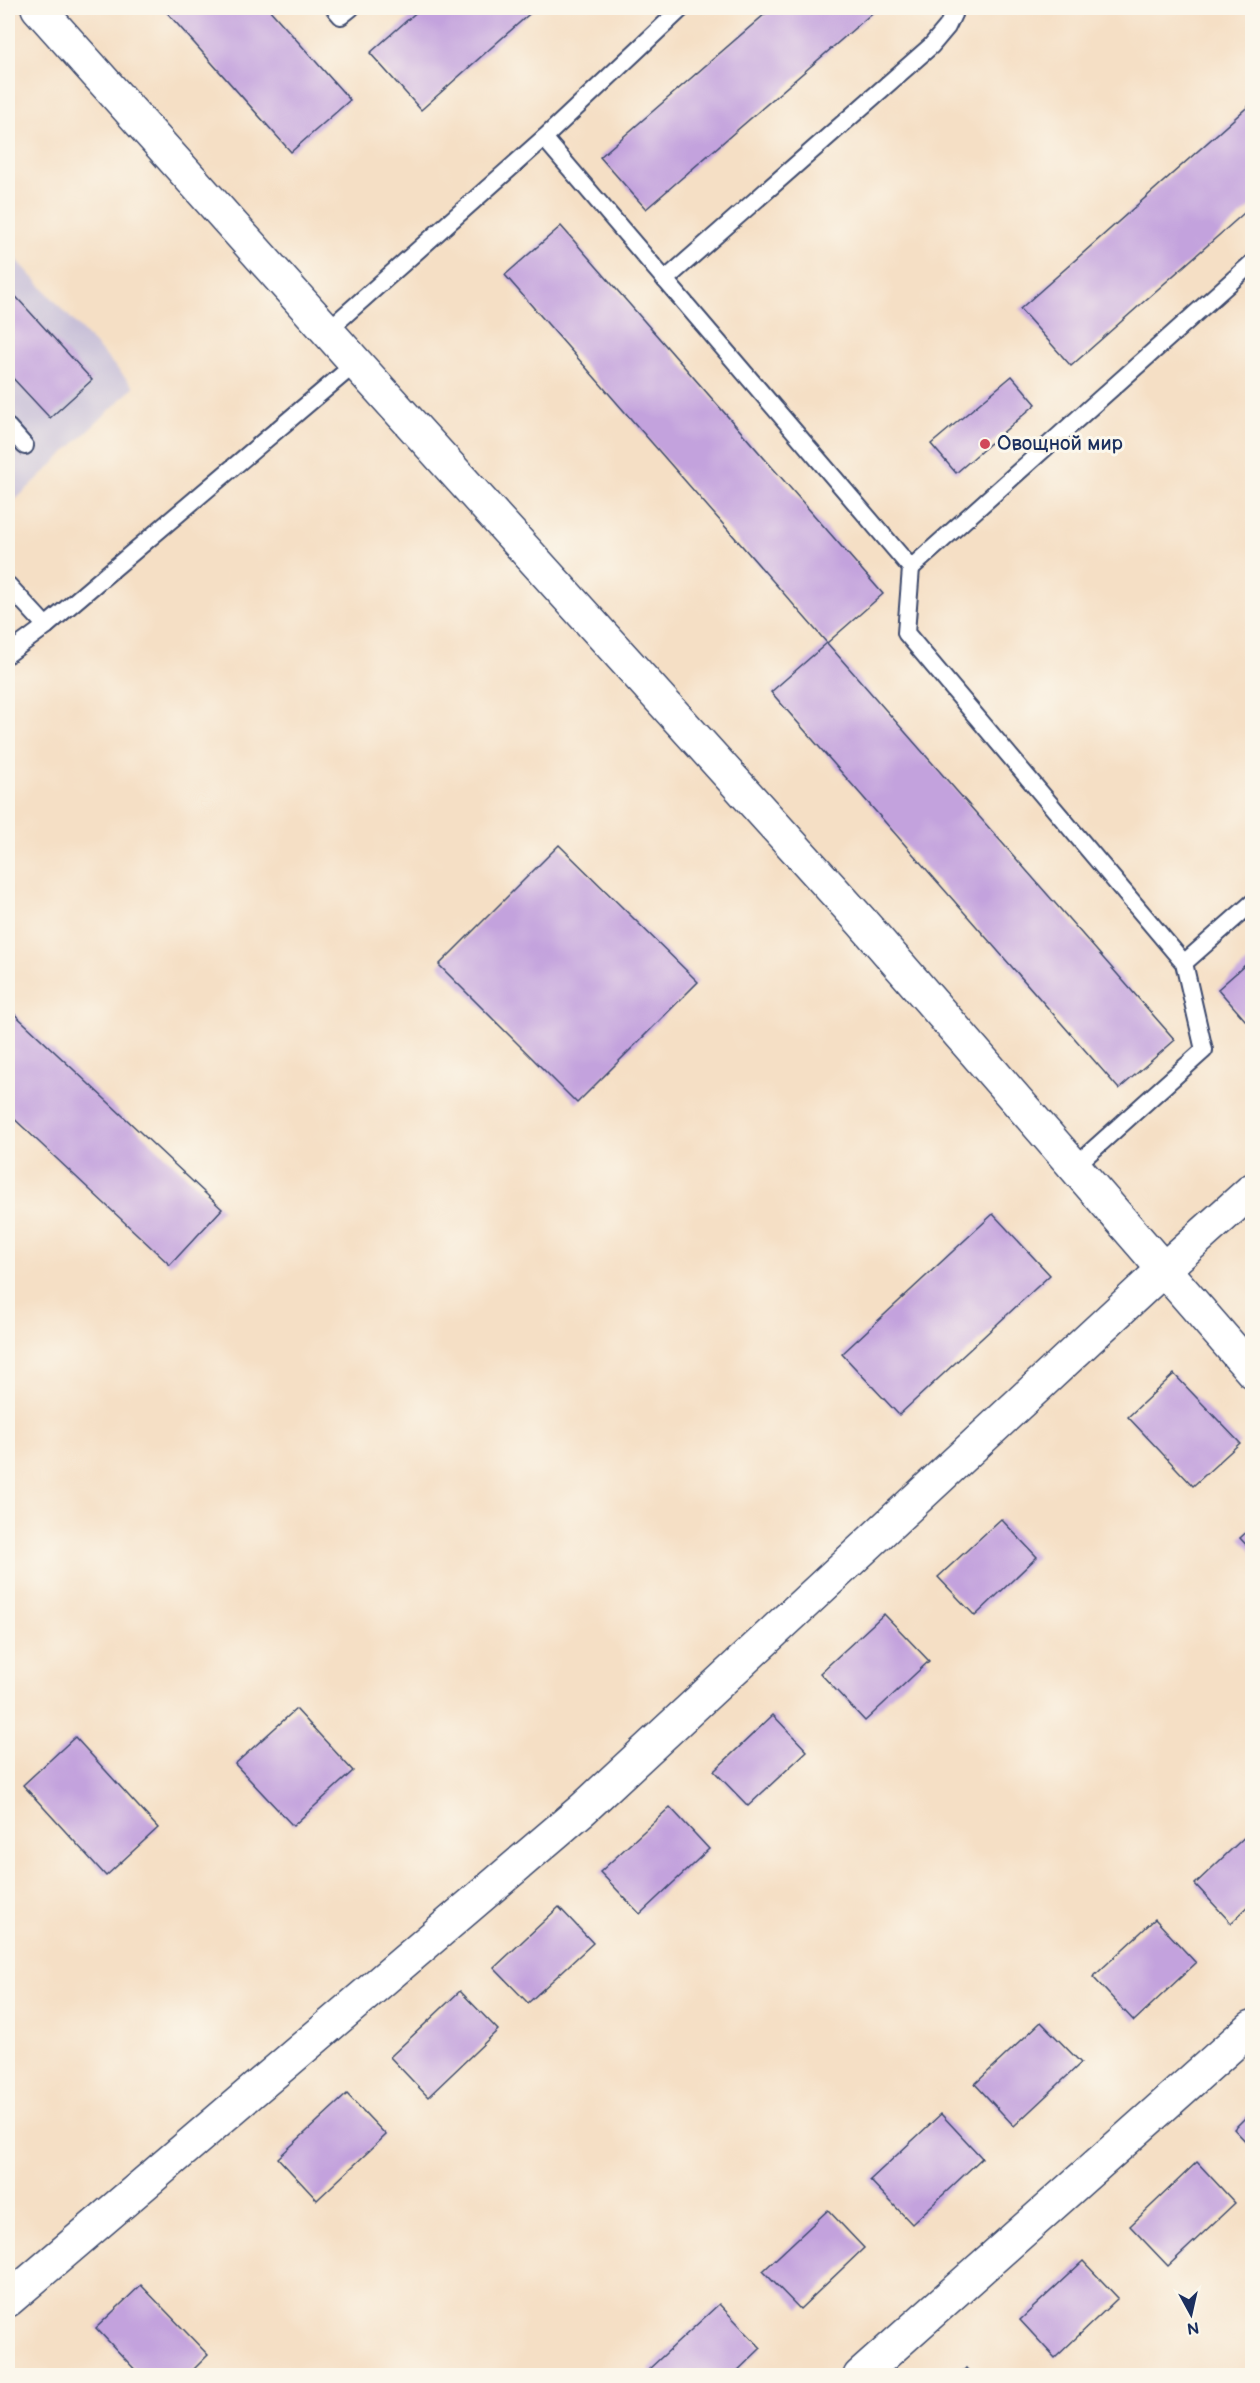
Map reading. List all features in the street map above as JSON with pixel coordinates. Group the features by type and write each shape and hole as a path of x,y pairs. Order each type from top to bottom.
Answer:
{"street":[{"path":"38,8 861,921 1165,1268 1252,1371"},
{"path":"8,2300 583,1809 1165,1268 1252,1190"},
{"path":"860,2376 1252,2027"}],"lane":[{"path":"333,8 341,16 351,8"},
{"path":"327,331 544,138 682,8"},
{"path":"665,280 931,46 947,27 956,8"},
{"path":"544,138 910,568 906,633 1184,963 1204,1050 1076,1166"},
{"path":"910,568 1252,263"},
{"path":"8,654 46,626 356,363"},
{"path":"8,427 25,446"},
{"path":"8,585 46,626"},
{"path":"1184,963 1252,903"}],"shaded area":[{"path":"8,250 134,387 8,507"}],"building":[{"path":"163,8 268,8 350,100 291,152"},
{"path":"421,8 536,8 421,110 370,53"},
{"path":"772,8 878,8 646,209 600,157"},
{"path":"1252,103 1252,206 1071,366 1020,309"},
{"path":"561,226 883,594 827,643 505,275"},
{"path":"8,288 92,380 50,418 8,373"},
{"path":"1012,376 1036,404 956,473 931,444"},
{"path":"827,643 1175,1040 1119,1089 771,692"},
{"path":"559,845 698,982 577,1103 439,965"},
{"path":"1252,959 1252,1028 1218,989"},
{"path":"8,1008 222,1209 170,1265 8,1113"},
{"path":"993,1214 1050,1275 899,1415 842,1354"},
{"path":"1174,1374 1240,1443 1193,1486 1128,1417"},
{"path":"1001,1519 1037,1557 975,1616 938,1577"},
{"path":"1252,1527 1252,1551 1240,1538"},
{"path":"884,1614 929,1661 865,1721 820,1673"},
{"path":"296,1709 353,1771 293,1826 235,1764"},
{"path":"773,1715 807,1751 748,1806 714,1771"},
{"path":"75,1737 158,1828 106,1876 23,1785"},
{"path":"670,1807 709,1849 640,1914 600,1872"},
{"path":"1252,1830 1252,1903 1231,1923 1195,1884"},
{"path":"559,1907 593,1943 528,2003 494,1968"},
{"path":"1155,1919 1196,1963 1134,2021 1093,1977"},
{"path":"460,1991 498,2030 428,2097 390,2057"},
{"path":"1041,2022 1081,2063 1014,2126 975,2084"},
{"path":"347,2094 386,2135 317,2200 278,2158"},
{"path":"1252,2111 1252,2148 1234,2129"},
{"path":"941,2114 982,2158 912,2224 870,2180"},
{"path":"1197,2162 1235,2203 1168,2266 1130,2226"},
{"path":"828,2210 864,2248 800,2309 763,2271"},
{"path":"1083,2261 1118,2298 1055,2358 1020,2320"},
{"path":"141,2285 208,2355 187,2376 141,2376 96,2328"},
{"path":"719,2304 761,2348 732,2376 655,2376 649,2369"},
{"path":"966,2368 973,2376 959,2376"}],"place":[{"name":"Овощной мир","path":"985,444"}]}
